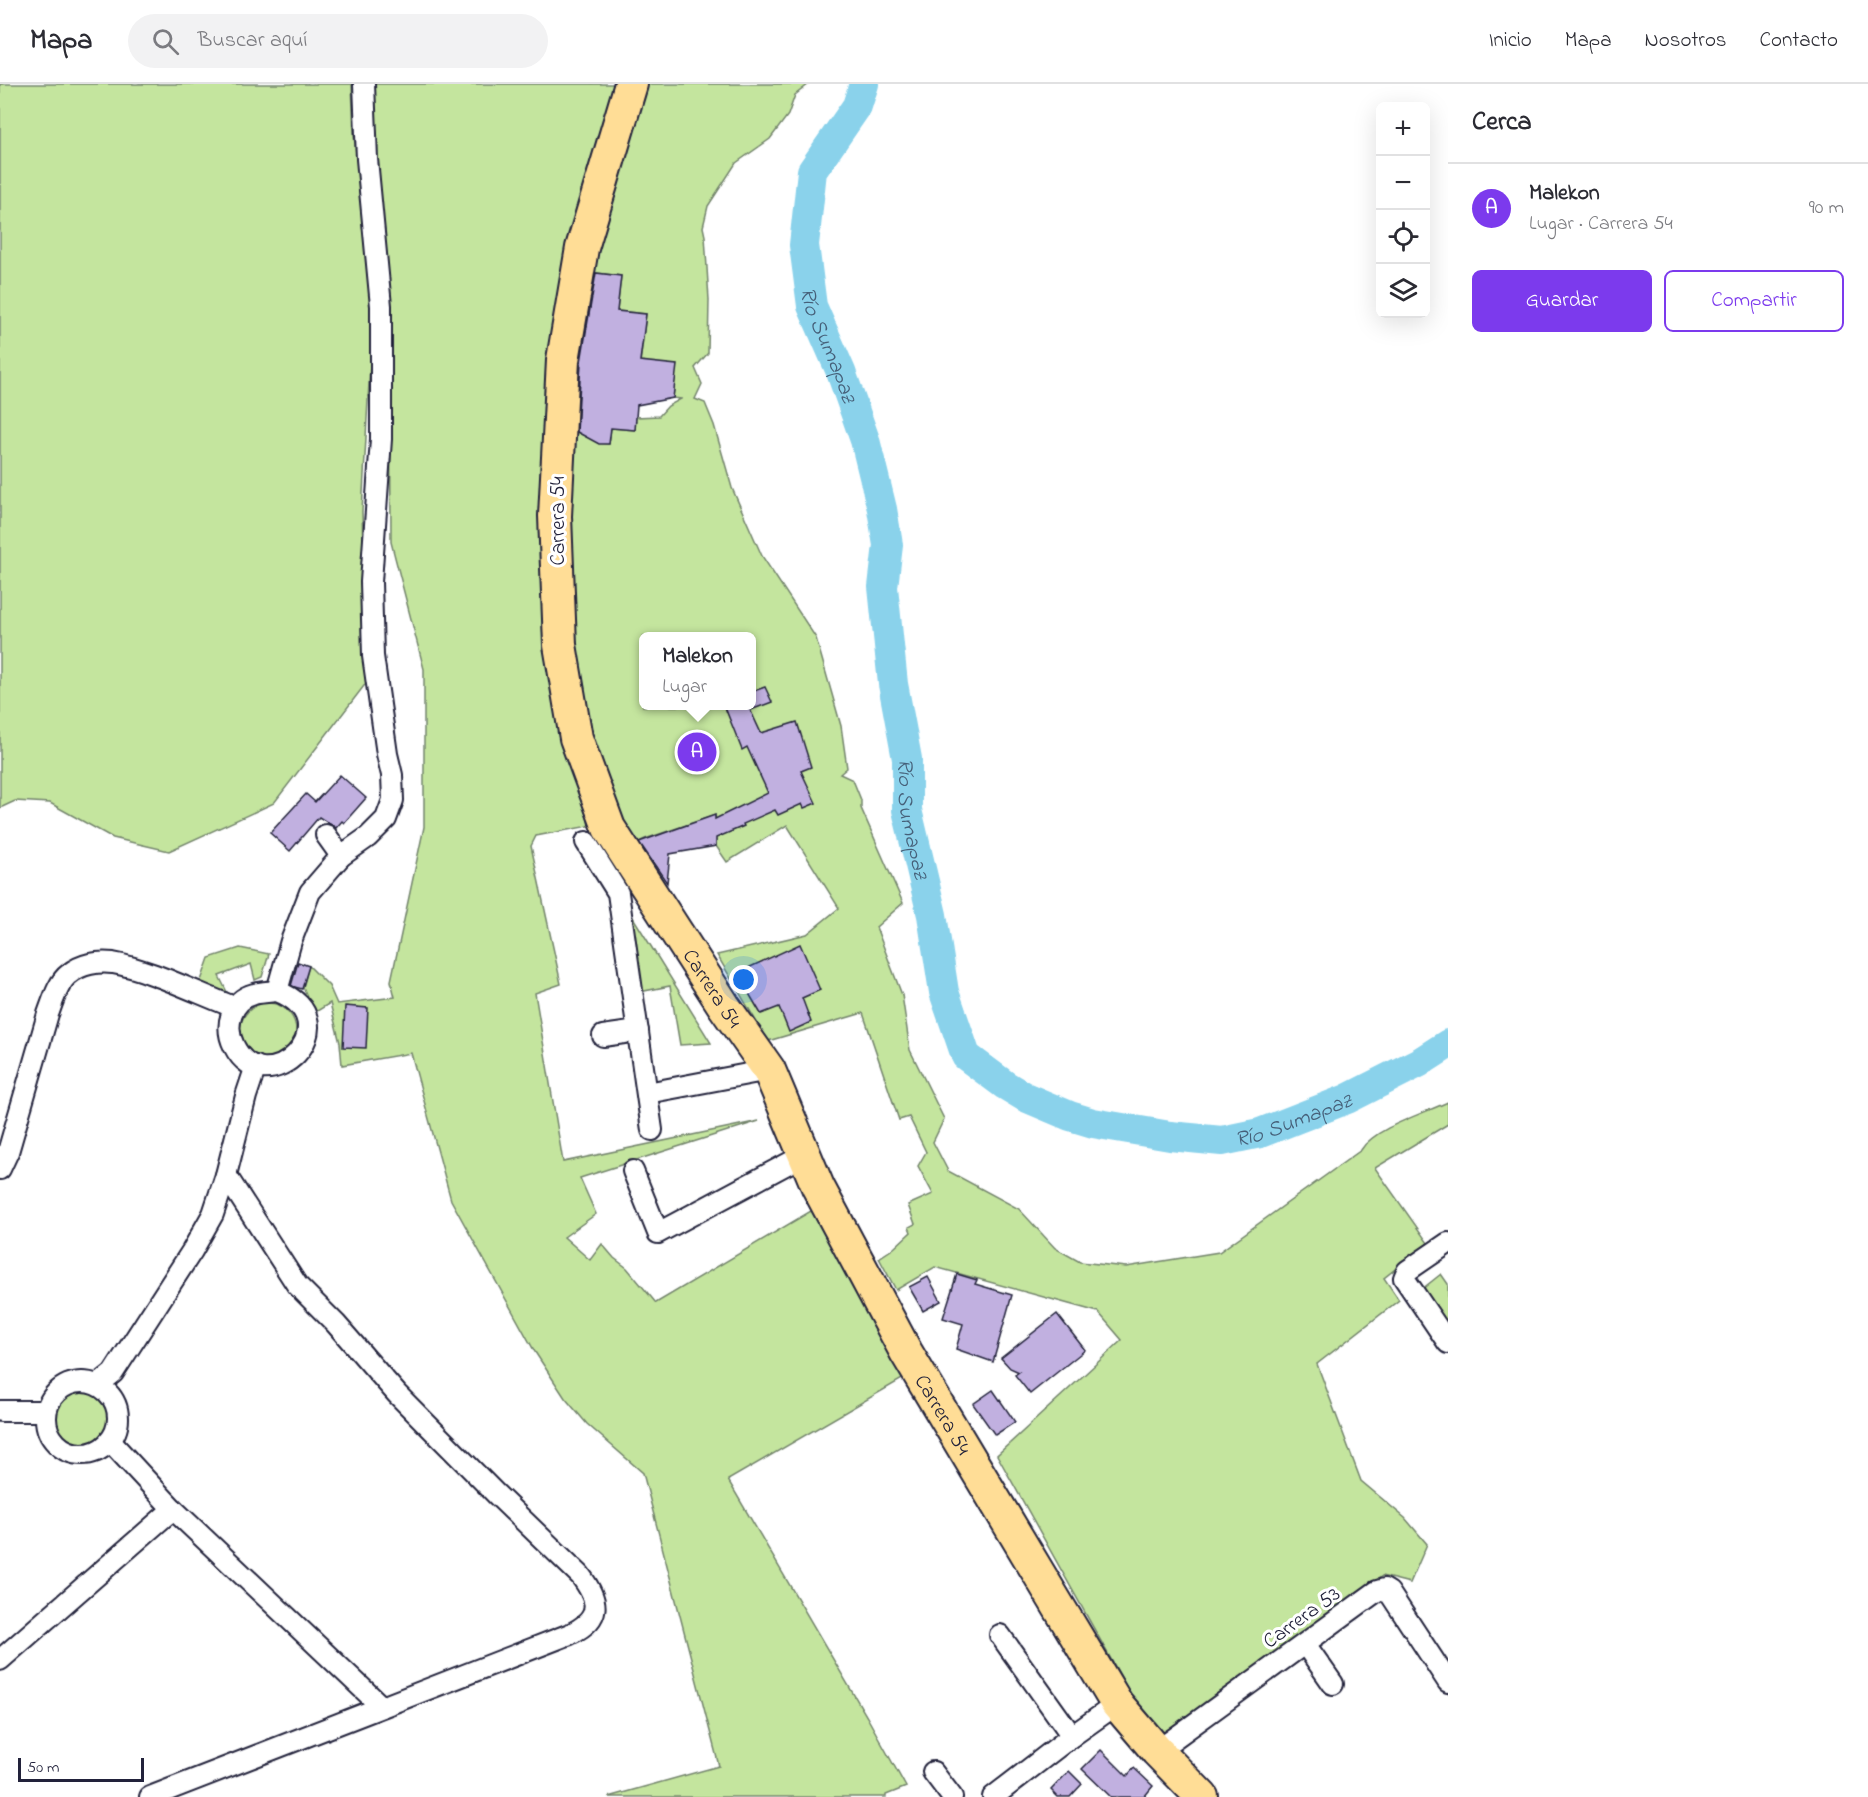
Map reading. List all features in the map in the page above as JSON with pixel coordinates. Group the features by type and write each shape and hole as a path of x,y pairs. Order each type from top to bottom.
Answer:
{"main road":[{"name":"Carrera 54","path":"631,84 582,248 563,360 555,516 560,645 576,738 609,828 724,1006 769,1070 819,1187 906,1352 1117,1704 1157,1751 1202,1797"}],"street":[{"path":"277,991 291,941 310,892 341,856 369,837 386,819 393,800 392,775 373,656 371,582 381,439 381,306 364,84"},
{"path":"326,835 341,856"},
{"path":"585,842 618,893 652,1130"},
{"path":"0,1169 8,1152 48,1014 55,995 67,975 81,966 113,963 147,973 234,1007"},
{"path":"277,991 289,996 302,1009 307,1027 306,1040 301,1051 292,1060 280,1066 268,1068 256,1066 238,1053 232,1044 230,1017 234,1007 252,994 277,991"},
{"path":"603,1036 638,1031"},
{"path":"98,1385 113,1373 192,1251 213,1214 256,1066"},
{"path":"647,1092 769,1070"},
{"path":"633,1172 658,1233 804,1155"},
{"path":"150,1797 583,1628 594,1617 595,1604 591,1589 580,1575 397,1394 336,1324 297,1285 226,1175"},
{"path":"1445,1253 1407,1271 1404,1278 1448,1343"},
{"path":"85,1382 98,1385 108,1392 116,1404 119,1418 116,1432 110,1442 100,1450 86,1455 67,1451 56,1444 49,1433 45,1421 50,1401 59,1390 71,1383 85,1382"},
{"path":"0,1411 46,1411"},
{"path":"110,1442 173,1509 381,1706"},
{"path":"0,1660 173,1509"},
{"name":"Carrera 53","path":"1157,1751 1377,1591 1389,1592 1448,1682"},
{"path":"1000,1635 1072,1736"},
{"path":"1305,1644 1333,1684"},
{"path":"993,1797 1117,1704"},
{"path":"933,1772 952,1797"}],"green space":[{"path":"0,84 352,84 354,136 373,307 362,512 367,682 274,803 169,851 113,838 50,803 15,801 0,808"},
{"path":"370,84 615,84 554,351 580,783 589,826 536,836 531,846 561,984 535,993 563,1162 759,1121 580,1178 596,1214 564,1237 590,1260 602,1244 627,1268 656,1303 816,1208 904,1378 728,1480 906,1787 886,1797 608,1797 719,1766 643,1473 587,1424 565,1398 535,1352 451,1200 411,1053 342,1065 340,1043 330,1003 314,1013 303,987 309,966 329,986 337,1004 395,997 391,981 424,827 424,669 391,542 390,302 371,162"},
{"path":"646,84 809,84 795,95 788,115 770,139 736,163 708,206 703,227 709,300 708,353 695,368 702,384 695,399 705,403 714,425 732,488 762,556 816,638 841,726 847,768 840,774 853,780 861,800 861,808 903,903 876,927 902,995 910,1050 944,1119 933,1142 948,1171 1019,1209 1055,1248 1080,1262 1126,1267 1219,1252 1361,1150 1377,1135 1448,1102 1448,1124 1375,1168 1428,1243 1384,1278 1399,1300 1317,1364 1361,1481 1405,1518 1427,1544 1410,1583 1382,1576 1172,1728 1163,1732 1135,1702 997,1455 1122,1340 1098,1312 935,1267 896,1290 879,1258 911,1232 909,1227 915,1224 908,1205 933,1194 918,1166 926,1152 909,1117 899,1120 863,1013 768,1041 717,955 807,934 839,908 787,825 727,862 716,846 715,815 635,844 609,812 582,740 569,632 571,429 599,443 609,444 611,428 635,430 636,417 659,416 668,406 681,399 673,398 676,365 639,372 646,314 617,311 621,276 590,272"},
{"path":"626,906 711,1043 680,1045 670,986 639,992"},
{"path":"240,948 269,954 262,977 255,980 251,964 219,976 228,994 220,1001 197,992 209,958"},
{"path":"268,1003 288,1011 296,1031 288,1051 268,1059 248,1051 240,1031 248,1011"},
{"path":"1441,1274 1448,1284 1448,1328 1421,1290"},
{"path":"76,1392 86,1392 101,1400 107,1409 109,1420 107,1431 101,1440 86,1448 76,1448 65,1443 58,1436 53,1425 53,1415 58,1404 65,1397"}],"building":[{"path":"596,273 621,276 617,311 646,314 640,361 677,365 673,398 637,405 635,430 611,428 609,444 599,444 577,432 581,362"},
{"path":"765,687 772,702 756,708 756,690"},
{"path":"726,710 750,710 761,733 797,722 811,767 801,771 816,803 804,808 802,804 778,815 775,810 716,838 716,846 670,854 667,883 639,842 715,815 715,819 768,793 747,747 742,750"},
{"path":"340,775 366,798 344,823 342,821 336,828 319,817 290,851 270,833 306,794 315,802"},
{"path":"800,944 820,990 802,998 811,1022 789,1032 779,1007 761,1014 737,973"},
{"path":"298,962 309,966 302,989 291,986"},
{"path":"345,1006 368,1008 366,1048 343,1047"},
{"path":"957,1274 977,1280 975,1284 1012,1295 993,1362 956,1349 963,1324 943,1318"},
{"path":"928,1277 941,1301 923,1311 909,1287"},
{"path":"1057,1314 1085,1350 1030,1394 1015,1375 1019,1372 1010,1368 1001,1358"},
{"path":"993,1390 1015,1422 995,1435 973,1404"},
{"path":"1101,1750 1127,1776 1134,1768 1153,1786 1144,1797 1111,1797 1082,1769"},
{"path":"1069,1771 1082,1784 1070,1797 1058,1797 1051,1790"}],"waterway":[{"name":"Río Sumapaz","path":"864,84 857,106 812,171 804,245 812,306 841,372 865,440 882,509 888,545 883,587 893,684 907,759 907,810 932,915 944,992 966,1056 1025,1097 1070,1116 1093,1123 1170,1136 1222,1141 1260,1133 1347,1099 1420,1062 1448,1044"}],"place":[{"name":"Malekon","path":"697,752"}]}
